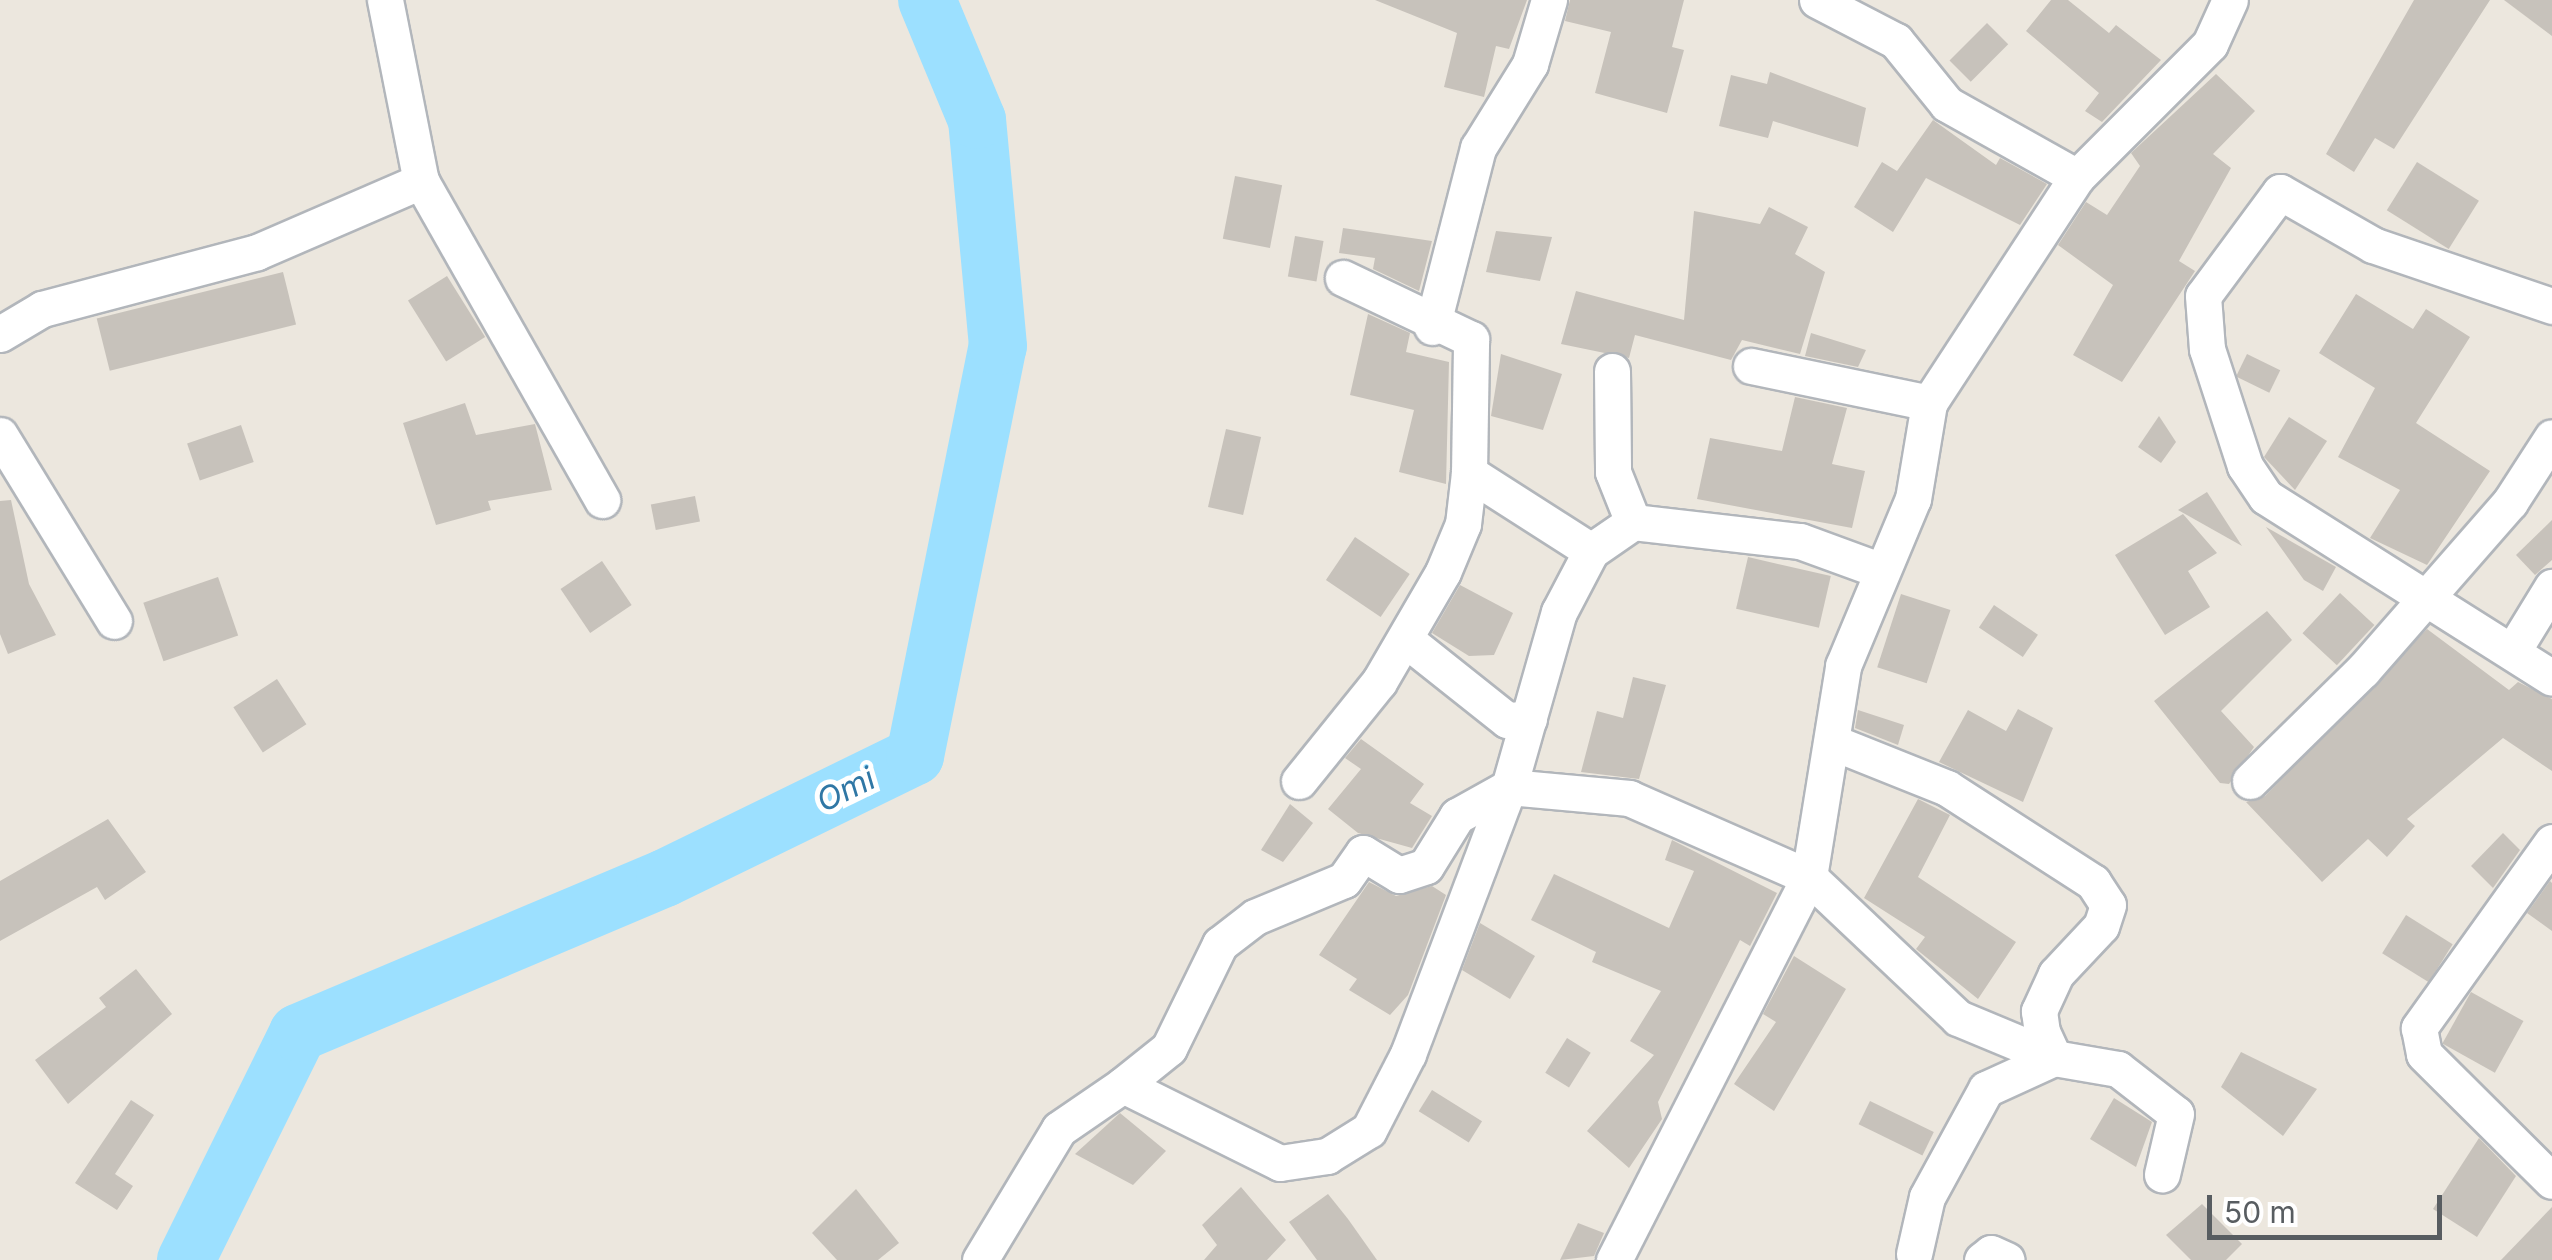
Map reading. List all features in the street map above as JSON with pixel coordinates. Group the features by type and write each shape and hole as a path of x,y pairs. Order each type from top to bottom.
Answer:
{"street":[{"path":"385,0 421,181 602,500"},
{"path":"1432,327 1478,148 1530,64 1548,0"},
{"path":"1817,0 1896,41 1947,104 2077,177"},
{"path":"1614,1260 1809,876 1843,666 1914,498 1929,403 2077,177 2210,44 2230,0"},
{"path":"0,334 42,309 257,252 421,181"},
{"path":"2552,306 2373,245 2280,192 2203,296 2207,350 2245,466 2266,497 2421,602 2514,649 2552,678"},
{"path":"1299,781 1405,639 1464,524 1471,338 1432,327 1343,278"},
{"path":"1751,366 1929,403"},
{"path":"1612,371 1614,472 1633,522"},
{"path":"0,434 114,622"},
{"path":"2250,781 2421,602 2510,502 2552,437"},
{"path":"1468,473 1591,551"},
{"path":"1123,1085 1280,1163 1327,1156 1369,1130 1408,1054 1510,787 1559,612 1591,551 1633,522 1800,541 1882,571"},
{"path":"2514,649 2552,587"},
{"path":"1405,639 1507,720 1529,719"},
{"path":"1832,742 1947,788 2094,882 2108,904 2101,926 2064,964 2039,1011 2054,1058"},
{"path":"980,1260 1059,1129 1169,1048 1220,944 1255,917 1344,880 1363,853 1398,875 1426,866 1457,816 1510,787 1629,798 1809,876 1958,1018 2054,1058 2118,1069 2176,1114 2162,1174"},
{"path":"2552,842 2419,1028 2424,1054 2552,1181"},
{"path":"1909,1258 1927,1197 1986,1089 2054,1058"},
{"path":"1982,1260 1992,1253 2007,1260"}],"building":[{"path":"1375,0 1527,0 1509,49 1496,46 1484,97 1444,87 1457,33"},
{"path":"1570,0 1684,0 1672,47 1684,50 1667,113 1595,93 1611,32 1565,21"},
{"path":"2051,0 2068,0 2109,33 2116,25 2161,60 2102,122 2085,111 2099,93 2026,31"},
{"path":"2414,0 2490,0 2394,149 2375,138 2354,172 2326,154"},
{"path":"2504,0 2552,0 2552,36"},
{"path":"1987,23 2008,44 1971,82 1950,60"},
{"path":"1770,72 1866,108 1858,147 1773,121 1768,138 1719,126 1731,75 1767,84"},
{"path":"2216,74 2255,111 2213,154 2231,168 2179,261 2195,271 2122,382 2073,355 2113,285 2058,245 2086,202 2107,215 2140,166 2131,153"},
{"path":"1933,120 1996,165 2000,158 2047,184 2020,225 1926,178 1893,232 1854,207 1882,162 1897,171"},
{"path":"2417,162 2479,201 2449,249 2387,210"},
{"path":"1235,176 1282,185 1270,248 1223,239"},
{"path":"1769,207 1808,227 1795,254 1825,272 1800,354 1742,340 1731,360 1635,335 1629,358 1561,344 1576,291 1684,320 1694,211 1760,224"},
{"path":"1343,228 1432,241 1419,291 1373,269 1375,258 1339,253"},
{"path":"1496,231 1552,237 1540,281 1486,272"},
{"path":"1295,236 1324,241 1316,281 1288,276"},
{"path":"283,272 296,324 110,371 97,318"},
{"path":"447,276 485,337 446,361 408,300"},
{"path":"2356,294 2413,329 2426,309 2470,337 2416,423 2490,471 2427,565 2370,538 2400,490 2338,457 2375,388 2319,353"},
{"path":"1368,314 1410,333 1406,352 1449,362 1446,484 1399,472 1414,410 1350,395"},
{"path":"1811,333 1866,350 1858,367 1805,356"},
{"path":"1501,354 1562,374 1543,430 1491,416"},
{"path":"2247,354 2280,370 2269,393 2236,376"},
{"path":"1795,397 1847,408 1832,464 1865,471 1852,528 1697,499 1710,438 1782,451"},
{"path":"465,403 476,435 535,424 552,490 488,501 491,510 436,525 403,423"},
{"path":"2159,416 2176,442 2161,463 2138,447"},
{"path":"2289,417 2327,441 2295,490 2264,457"},
{"path":"241,425 254,462 200,480 187,444"},
{"path":"1226,429 1261,437 1243,515 1208,507"},
{"path":"2207,492 2242,546 2178,510"},
{"path":"695,496 700,522 656,530 651,505"},
{"path":"11,500 29,584 56,635 8,654 0,634 0,501"},
{"path":"2183,514 2217,553 2188,571 2210,607 2165,635 2115,555"},
{"path":"2552,520 2552,560 2535,575 2516,555"},
{"path":"2266,527 2336,567 2323,591 2304,580"},
{"path":"1355,537 1410,574 1381,617 1326,580"},
{"path":"1748,557 1831,576 1819,628 1736,609"},
{"path":"602,561 632,605 590,633 561,589"},
{"path":"218,577 238,636 163,661 143,603"},
{"path":"1460,585 1513,613 1494,655 1469,656 1432,633"},
{"path":"2340,593 2374,625 2337,665 2302,633"},
{"path":"1901,594 1950,610 1927,683 1877,667"},
{"path":"1994,605 2038,635 2023,657 1979,627"},
{"path":"2267,611 2292,640 2221,711 2254,747 2229,784 2220,783 2154,701"},
{"path":"2427,629 2509,690 2518,682 2552,699 2552,771 2503,738 2407,819 2415,826 2387,857 2368,839 2322,882 2246,802 2265,796"},
{"path":"1633,677 1666,685 1639,779 1581,772 1597,711 1623,718"},
{"path":"277,679 306,724 263,753 233,707"},
{"path":"2018,709 2053,728 2023,802 1939,762 1968,710 2006,731"},
{"path":"1858,710 1904,725 1898,745 1855,728"},
{"path":"1361,739 1424,784 1410,803 1432,816 1412,848 1358,833 1328,809 1361,769 1345,758"},
{"path":"1918,799 1950,815 1918,877 2016,942 1978,999 1916,949 1925,937 1864,898"},
{"path":"1290,804 1313,823 1283,862 1261,850"},
{"path":"108,819 146,872 105,900 97,887 0,941 0,881"},
{"path":"2503,833 2520,850 2493,888 2471,866"},
{"path":"1672,840 1777,893 1750,946 1740,940 1658,1102 1662,1119 1629,1168 1587,1131 1654,1055 1630,1041 1661,991 1592,962 1596,952 1531,920 1554,874 1669,928 1694,871 1665,860"},
{"path":"1369,882 1396,896 1432,886 1446,895 1408,995 1390,1015 1349,990 1357,979 1319,955"},
{"path":"2552,883 2552,931 2527,913"},
{"path":"2406,915 2453,944 2429,982 2382,953"},
{"path":"1480,923 1535,956 1510,999 1462,970"},
{"path":"1794,956 1846,989 1774,1111 1734,1084 1776,1022 1763,1014"},
{"path":"136,969 172,1014 68,1104 35,1060 106,1007 99,998"},
{"path":"2471,992 2523,1021 2495,1073 2442,1044"},
{"path":"1567,1038 1591,1053 1569,1088 1545,1073"},
{"path":"2241,1052 2317,1089 2283,1136 2221,1087"},
{"path":"1432,1090 1482,1121 1469,1142 1419,1111"},
{"path":"2114,1098 2152,1122 2136,1167 2090,1139"},
{"path":"131,1100 154,1115 115,1174 133,1186 117,1210 75,1183"},
{"path":"1870,1101 1934,1132 1922,1155 1859,1124"},
{"path":"1120,1113 1166,1151 1133,1185 1075,1154"},
{"path":"2479,1138 2516,1176 2477,1237 2433,1209"},
{"path":"1241,1187 1286,1240 1267,1260 1204,1260 1217,1245 1202,1225"},
{"path":"856,1189 899,1243 878,1260 837,1260 812,1233"},
{"path":"1328,1194 1377,1260 1317,1260 1289,1222"},
{"path":"2202,1204 2242,1244 2226,1260 2191,1260 2166,1235"},
{"path":"2552,1207 2552,1260 2501,1260"},
{"path":"1578,1223 1604,1233 1594,1256 1560,1260"}],"waterway":[{"name":"Omi","path":"186,1260 298,1033 665,878 915,756 998,346 977,120 927,0"}]}
